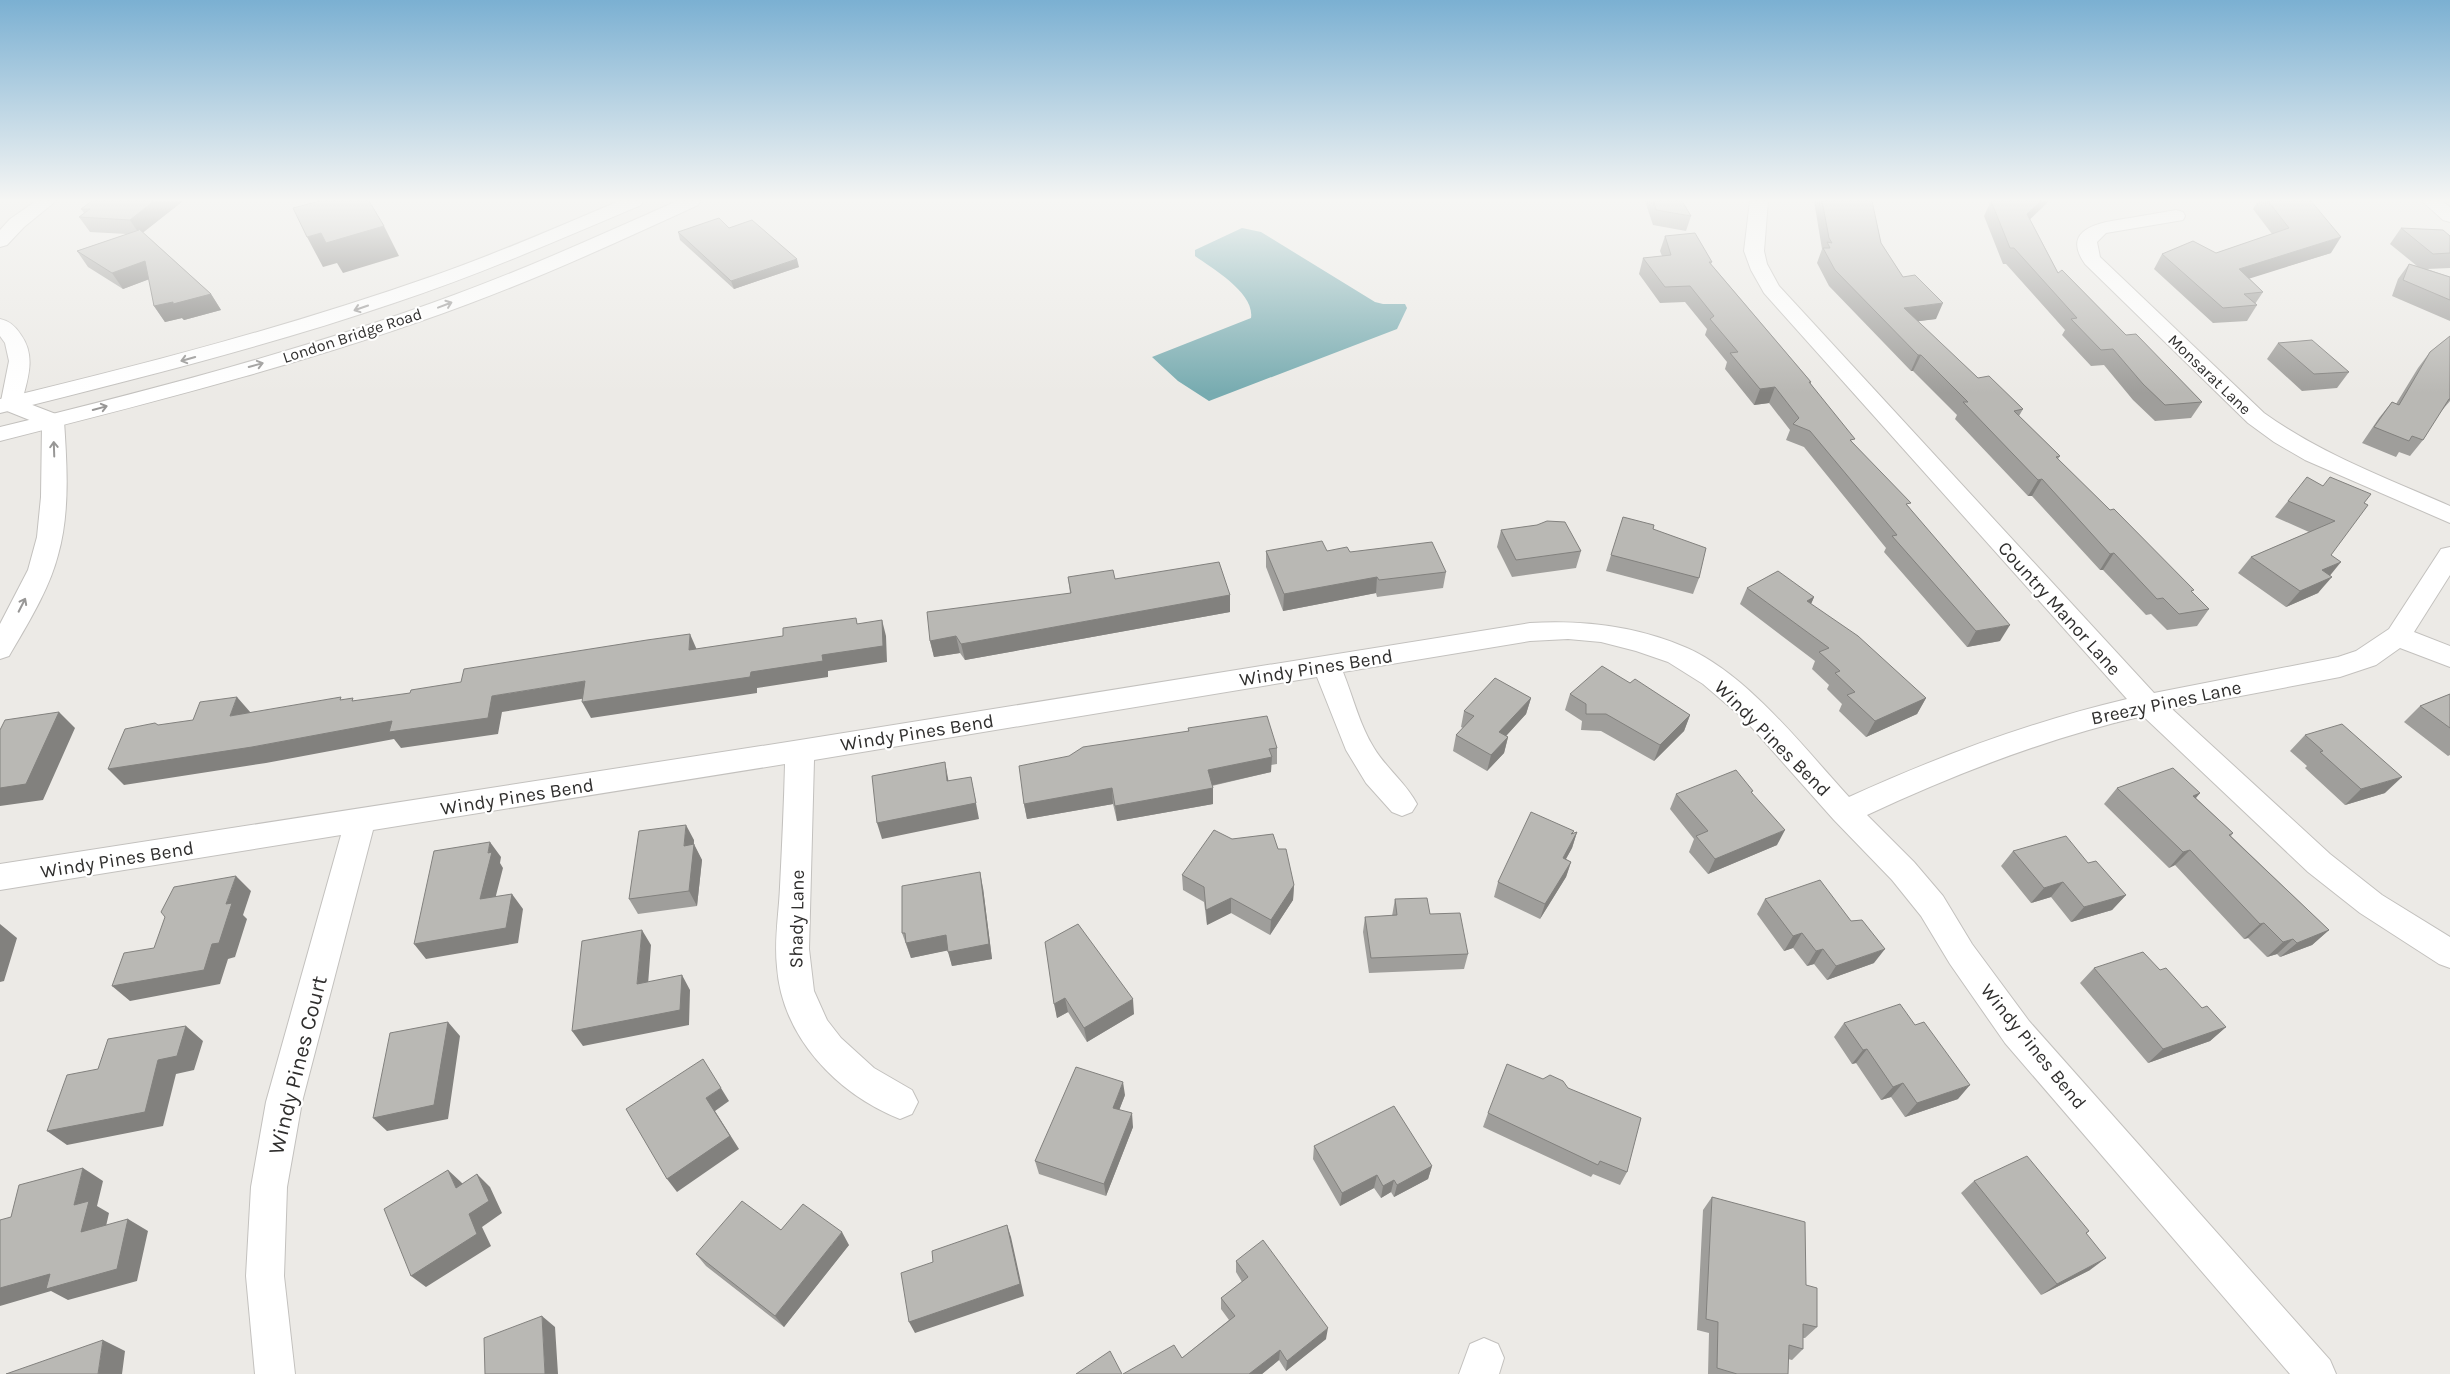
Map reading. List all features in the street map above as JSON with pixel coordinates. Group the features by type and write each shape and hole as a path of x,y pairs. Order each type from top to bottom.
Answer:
{"street":[{"name":"London Bridge Road","path":"3,407 174,363 354,310 478,265"},
{"name":"London Bridge Road","path":"0,434 317,348 427,312 546,265"},
{"name":"Country Manor Lane","path":"1757,265 1771,289 2147,704 2320,863 2371,904 2450,954"},
{"name":"Monsarat Lane","path":"2097,265 2256,418 2269,428 2313,455 2450,515"},
{"path":"0,325 14,338 20,354 20,368 3,407 53,421 54,456 50,537 41,569 0,649"},
{"name":"Breezy Pines Lane","path":"1845,812 1926,774 1999,746 2073,723 2147,704 2340,667 2366,658 2398,636 2450,555"},
{"name":"Windy Pines Bend","path":"0,877 800,751 1530,632 1568,630 1601,633 1640,642 1678,655 1713,677 1754,713 1845,812 1903,870 1932,906 1961,954 2017,1032 2316,1374"},
{"path":"2398,636 2450,657"},
{"path":"1326,666 1360,750 1376,775 1402,804"},
{"name":"Shady Lane","path":"800,751 793,968 802,1006 821,1040 848,1071 884,1095 900,1102"},
{"name":"Windy Pines Court","path":"275,1374 265,1276 269,1186 284,1102 360,821"}],"water":[{"path":"1208,265 1315,265 1375,302 1405,304 1407,308 1397,329 1209,401 1178,381 1152,357 1251,318 1250,309 1240,291"}],"building":[{"path":"99,265 134,265 112,273"},
{"path":"146,265 179,265 211,294 173,304 173,302 154,306"},
{"path":"714,265 779,265 731,281"},
{"path":"1648,265 1712,265 1811,382 1809,382 1855,439 1850,440 1911,503 1906,504 2010,625 1976,631 1892,536 1897,535 1810,431 1793,424 1799,418 1775,387 1760,389 1730,353 1738,352 1710,319 1714,316 1690,286 1665,287"},
{"path":"1832,265 1895,265 1903,277 1915,275 1943,303 1904,308 1978,378 1989,376 2023,409 2014,411 2060,456 2056,457 2110,510 2114,509 2194,590 2191,591 2209,609 2179,614 2163,598 2157,599 2114,553 2110,554 2042,479 2038,480 1963,402 1968,402 1921,355 1918,355"},
{"path":"2029,265 2054,265 2058,273 2062,270 2126,335 2136,334 2202,402 2165,405 2143,384 2113,349 2101,350 2071,319 2077,318"},
{"path":"2175,265 2251,265 2239,269 2263,292 2244,294 2257,305 2223,308"},
{"path":"2409,265 2450,277 2450,300 2403,280"},
{"path":"2450,336 2450,399 2423,440 2412,436 2409,441 2374,427 2392,402 2399,405 2430,352"},
{"path":"2312,340 2349,372 2314,374 2278,343"},
{"path":"2307,477 2323,486 2330,477 2371,494 2364,503 2368,505 2331,555 2341,562 2322,570 2332,577 2300,591 2251,557 2335,521 2288,501"},
{"path":"1623,517 1654,525 1653,529 1706,548 1699,578 1611,555"},
{"path":"1547,521 1565,522 1581,551 1516,560 1501,530 1537,525"},
{"path":"1322,541 1327,551 1347,547 1350,552 1432,542 1446,572 1379,580 1377,577 1284,594 1266,551"},
{"path":"1219,562 1230,595 961,644 956,636 930,641 927,612 1071,593 1068,577 1113,570 1115,579"},
{"path":"1778,571 1814,597 1807,601 1858,636 1926,698 1875,721 1847,695 1855,692 1835,673 1840,671 1819,652 1829,648 1747,588"},
{"path":"856,618 857,624 882,620 883,646 822,655 823,661 751,672 750,677 582,702 585,681 492,696 488,718 389,732 392,721 252,747 108,769 125,729 155,723 158,725 193,720 200,702 237,697 230,716 341,697 340,700 353,698 352,701 410,693 411,690 461,682 464,669 690,634 689,650 783,636 783,628"},
{"path":"1602,666 1630,683 1635,679 1690,715 1660,745 1606,714 1586,714 1586,704 1570,694"},
{"path":"1495,678 1531,698 1499,732 1508,737 1491,755 1456,735 1474,716 1464,711"},
{"path":"2450,694 2450,728 2420,706"},
{"path":"59,712 26,784 0,788 0,730 5,720"},
{"path":"1267,716 1277,748 1269,749 1272,757 1208,770 1213,788 1115,806 1112,788 1024,804 1019,766 1069,756 1083,747 1189,731 1188,728"},
{"path":"2342,724 2402,777 2361,789 2320,752 2323,751 2305,735"},
{"path":"945,762 947,781 971,777 976,803 877,823 872,776"},
{"path":"2173,768 2200,793 2193,796 2233,833 2229,835 2329,930 2297,943 2293,939 2283,942 2264,923 2260,924 2190,850 2183,852 2117,788"},
{"path":"1736,770 1753,791 1751,792 1785,830 1715,859 1696,836 1708,831 1676,794"},
{"path":"1531,812 1574,831 1571,834 1577,832 1563,858 1571,862 1545,904 1498,882"},
{"path":"686,825 684,846 694,844 689,891 629,899 639,831"},
{"path":"1214,830 1232,839 1273,834 1278,849 1286,849 1294,885 1271,920 1231,898 1206,910 1204,887 1182,875"},
{"path":"2066,836 2088,863 2096,861 2126,895 2084,907 2063,882 2044,888 2013,851"},
{"path":"490,842 488,853 492,852 480,899 512,894 506,928 414,944 434,851"},
{"path":"980,872 989,944 948,952 946,935 906,943 905,933 902,933 902,886"},
{"path":"236,876 226,904 232,903 219,943 212,944 204,970 112,986 124,953 154,948 165,917 161,912 174,887"},
{"path":"1820,880 1851,921 1862,920 1885,949 1836,966 1823,949 1816,951 1802,933 1793,936 1765,899"},
{"path":"1427,898 1430,914 1460,913 1468,954 1371,958 1365,917 1397,915 1395,899"},
{"path":"1078,924 1133,999 1084,1028 1065,998 1054,1004 1045,942"},
{"path":"642,930 637,984 682,975 680,1010 572,1031 582,941"},
{"path":"2143,952 2160,970 2166,968 2202,1008 2207,1006 2226,1027 2163,1049 2094,968"},
{"path":"1900,1004 1915,1025 1924,1022 1970,1085 1917,1103 1903,1083 1893,1087 1867,1049 1863,1050 1844,1023"},
{"path":"448,1022 434,1105 373,1118 390,1033"},
{"path":"186,1026 177,1056 158,1060 145,1112 47,1131 67,1075 98,1069 108,1039"},
{"path":"703,1059 721,1088 706,1098 730,1136 667,1179 626,1109"},
{"path":"1507,1064 1543,1079 1550,1075 1563,1081 1568,1088 1641,1118 1627,1172 1600,1161 1598,1165 1488,1113"},
{"path":"1076,1067 1123,1082 1113,1108 1132,1113 1104,1184 1035,1161"},
{"path":"1394,1106 1432,1166 1397,1185 1394,1180 1383,1186 1377,1175 1342,1193 1314,1146"},
{"path":"2027,1156 2089,1231 2086,1233 2106,1258 2057,1284 1974,1181"},
{"path":"83,1168 74,1205 89,1201 81,1232 128,1219 117,1269 46,1289 50,1274 0,1288 0,1220 11,1217 19,1185"},
{"path":"448,1170 456,1188 477,1174 489,1201 469,1214 477,1234 411,1276 384,1209"},
{"path":"1712,1197 1805,1222 1806,1285 1817,1288 1817,1327 1803,1324 1803,1349 1789,1345 1788,1374 1737,1374 1717,1368 1718,1322 1706,1319"},
{"path":"742,1201 781,1230 803,1204 842,1232 775,1316 696,1254"},
{"path":"1007,1225 1020,1284 909,1322 901,1273 933,1262 932,1251"},
{"path":"1263,1240 1328,1328 1287,1361 1280,1350 1249,1374 1123,1374 1174,1345 1182,1358 1235,1316 1221,1298 1248,1277 1236,1261"},
{"path":"542,1316 545,1374 485,1374 484,1338"},
{"path":"103,1340 98,1374 6,1374"},
{"path":"1110,1351 1122,1374 1076,1374"}]}
